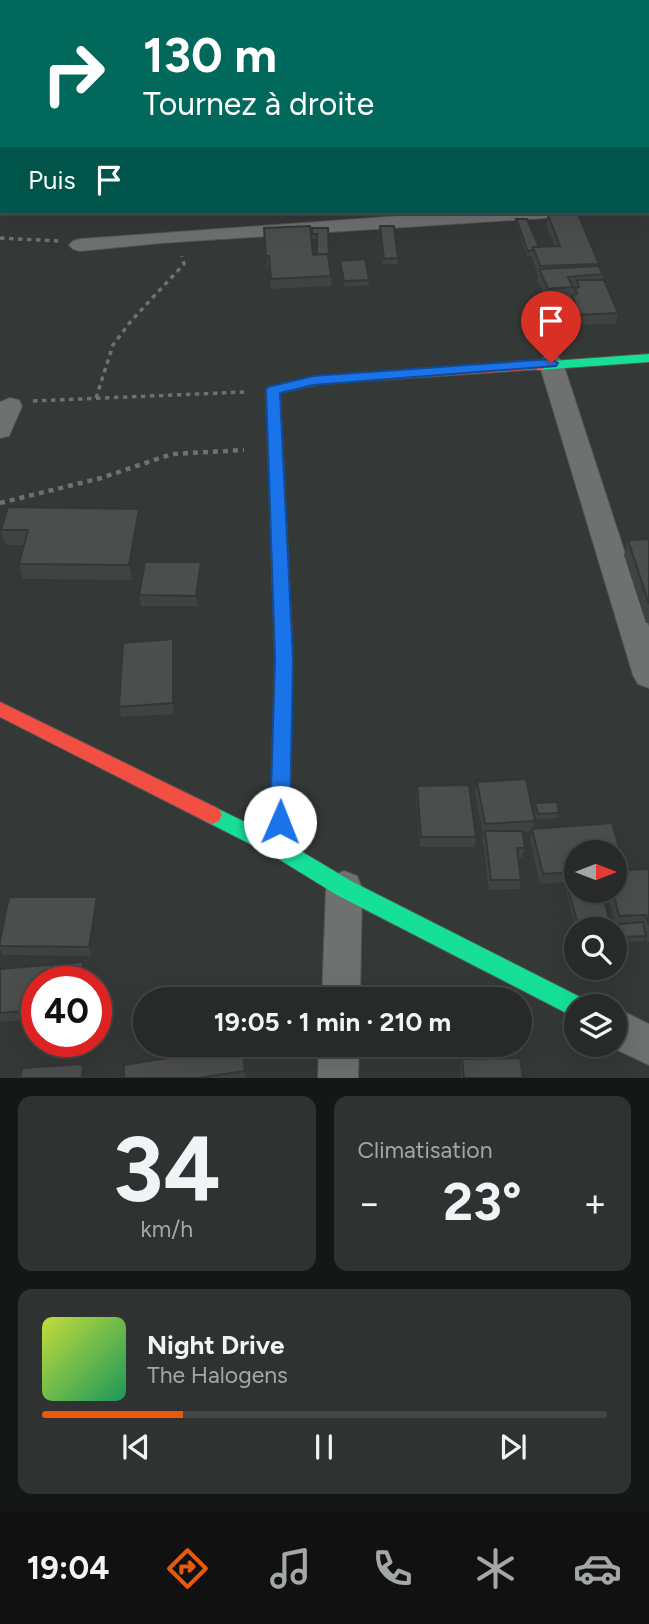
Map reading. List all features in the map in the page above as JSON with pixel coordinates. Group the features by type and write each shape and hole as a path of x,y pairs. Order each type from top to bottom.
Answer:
{"street":[{"path":"80,245 162,237 514,214"},
{"path":"279,849 284,659 273,390 313,381 649,358"},
{"path":"551,363 649,675"},
{"path":"0,430 10,406"},
{"path":"0,709 279,849 344,888 564,1001"},
{"path":"341,987 344,888"},
{"path":"627,1034 649,1045"},
{"path":"338,1078 339,1057"}],"path":[{"path":"96,398 113,345 131,321 184,264 180,249 162,237"},
{"path":"0,238 48,240"},
{"path":"10,406 20,402 273,390"},
{"path":"0,503 101,478 172,454 276,451"}],"building":[{"path":"578,214 599,264 540,266 533,247 560,246 548,215"},
{"path":"516,219 527,219 539,247 528,251"},
{"path":"310,226 313,255 328,254 331,276 271,279 264,228"},
{"path":"380,226 394,226 398,258 384,259"},
{"path":"312,228 328,228 329,257 328,254 317,254 317,234 312,234"},
{"path":"365,259 369,280 344,281 340,261"},
{"path":"598,266 603,274 568,277 573,287 548,289 539,269"},
{"path":"577,280 604,280 618,313 579,315 572,295 577,294"},
{"path":"8,507 139,509 129,565 19,564 28,530 1,530"},
{"path":"649,539 649,604 628,540"},
{"path":"145,562 201,562 196,596 139,595"},
{"path":"173,639 173,703 119,707 123,643"},
{"path":"526,779 535,821 485,824 477,782"},
{"path":"469,785 476,837 421,837 417,786"},
{"path":"557,802 559,813 538,814 535,803"},
{"path":"612,823 617,840 564,840 564,873 543,874 532,829"},
{"path":"485,831 522,831 525,848 517,848 521,880 491,880"},
{"path":"649,869 649,925 646,915 619,916 616,903 627,903 627,870"},
{"path":"9,897 97,897 89,947 0,946"},
{"path":"572,903 605,903 608,917 576,917"},
{"path":"643,922 646,936 627,937 627,923"},
{"path":"83,962 83,966 36,966"},
{"path":"21,967 21,1011 0,1013 0,969"},
{"path":"174,1057 243,1057 245,1071 198,1078 124,1078 124,1065"},
{"path":"520,1058 523,1078 464,1078 462,1059"},
{"path":"83,1064 82,1078 20,1078 22,1068"}],"traffic: fast":[{"path":"538,366 649,358"},
{"path":"279,849 284,659 273,390 320,380"},
{"path":"212,815 279,849 344,888 564,1001"}],"traffic: jam":[{"path":"320,380 538,366"},
{"path":"0,709 212,815"}],"route":[{"path":"280,822 284,659 273,390 313,381 551,363"}]}
